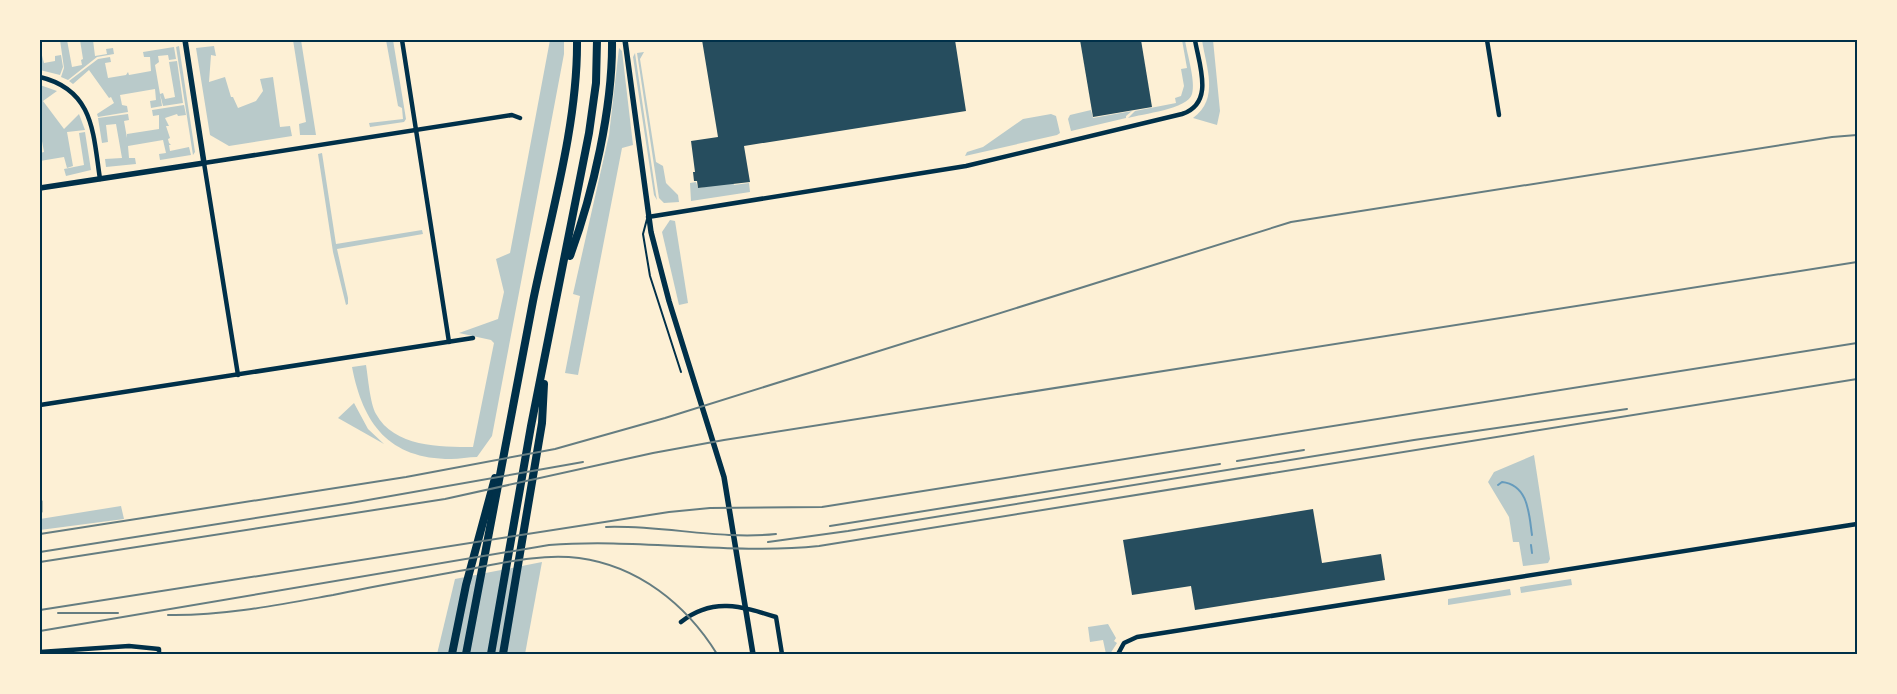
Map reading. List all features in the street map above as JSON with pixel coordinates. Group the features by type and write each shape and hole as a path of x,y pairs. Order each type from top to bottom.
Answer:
{"highway":[{"path":"466,654 508,430 568,131 576,81 577,40"},
{"path":"491,654 531,426 563,274 592,116 598,40"},
{"path":"563,274 579,230 601,140 610,81 612,40"},
{"path":"503,654 542,423 545,360"},
{"path":"452,654 466,585 508,430"}],"street":[{"path":"185,40 238,375"},
{"path":"402,40 448,342"},
{"path":"625,40 648,217 674,316 724,477 753,654"},
{"path":"648,217 966,166 1182,114 1197,106 1202,98 1203,88 1195,40"},
{"path":"1487,40 1499,115"},
{"path":"40,77 53,80 80,99 91,123 100,179"},
{"path":"40,188 512,115 520,118"},
{"path":"40,405 473,338"},
{"path":"40,501 41,512"},
{"path":"1118,654 1121,647 1128,640 1857,524"},
{"path":"681,622 703,610 739,605 776,617 782,654"},
{"path":"40,652 129,646 159,649 159,654"}],"lane":[{"path":"648,217 643,234 650,276 680,372"}],"shaded area":[{"path":"60,40 67,40 72,67 82,65 80,40 93,40 95,56 107,54 106,49 113,48 114,54 97,57 68,80 61,77 64,68"},
{"path":"293,40 301,40 316,135 300,135 299,124 306,122"},
{"path":"386,40 393,40 406,119 404,122 370,127 369,123 403,119 402,108 398,106"},
{"path":"550,40 564,40 564,54 492,436 477,457 451,459 411,453 395,445 382,434 372,421 363,405 352,367 366,365 376,414 384,425 394,433 419,443 473,447 494,343 491,340 459,333 498,319 504,292 496,259 510,253"},
{"path":"1182,40 1185,40 1192,75 1193,89 1189,99 1174,107 1128,118 1135,111 1176,103 1175,98 1181,96 1184,86 1181,69 1187,68"},
{"path":"1202,40 1213,40 1220,111 1217,125 1193,118 1206,102 1209,92 1208,72"},
{"path":"179,46 195,152 193,155 176,47"},
{"path":"214,46 216,56 211,55 209,82 225,77 231,97 233,97 238,108 256,101 263,91 260,79 273,77 280,127 290,126 292,136 229,146 210,135 196,48"},
{"path":"174,47 176,59 169,60 168,55 158,56 159,62 155,65 162,106 151,108 150,101 156,100 155,89 120,95 122,105 127,106 128,112 98,117 97,114 114,103 111,97 109,98 89,70 73,84 69,81 98,59 110,57 111,62 105,63 108,78 126,75 128,72 129,75 151,71 150,57 144,57 143,52"},
{"path":"40,48 44,63 55,61 55,56 61,55 63,67 60,75 40,70"},
{"path":"619,48 622,51 633,145 622,148 578,375 565,373 580,296 573,294 609,135"},
{"path":"644,52 640,59 656,162 663,166 666,183 678,195 679,202 664,203 659,198 637,53"},
{"path":"635,53 657,200 654,195 633,57"},
{"path":"177,61 183,103 163,106 160,94 163,93 165,99 175,97 169,62"},
{"path":"40,85 57,91 43,101 64,129 79,114 85,130 67,132 73,166 67,168 64,157 40,161 40,153 44,152 40,130"},
{"path":"184,105 186,115 178,116 177,114 165,118 169,126 166,126 170,138 168,139 171,145 169,145 170,151 189,147 191,155 160,160 159,154 166,153 163,140 128,146 129,158 135,158 136,164 106,167 105,159 122,158 116,124 106,125 108,142 102,143 98,118 128,114 129,120 124,121 127,138 127,134 159,129 159,115 153,116 152,110"},
{"path":"1091,110 1093,118 1132,111 1126,118 1071,131 1068,119 1070,115"},
{"path":"1051,114 1056,116 1060,133 1057,135 965,156 967,152 983,147 1023,119"},
{"path":"85,132 91,170 66,176 64,169 84,165 79,133"},
{"path":"322,153 336,244 422,230 423,234 337,249 348,298 348,304 346,305 333,252 318,154"},
{"path":"696,182 698,188 733,182 734,185 749,183 750,192 691,201 690,183"},
{"path":"670,220 675,221 688,303 679,305 662,232"},
{"path":"354,403 368,429 384,444 338,418"},
{"path":"1534,455 1550,559 1548,563 1523,566 1519,542 1513,542 1509,517 1488,482 1494,472"},
{"path":"121,506 124,519 40,530 40,519"},
{"path":"542,562 525,654 437,654 455,579"},
{"path":"1571,579 1572,585 1521,593 1520,587"},
{"path":"1510,589 1511,595 1448,605 1448,599"},
{"path":"1108,624 1116,638 1114,641 1117,643 1110,654 1106,654 1103,640 1090,642 1088,627"}],"building":[{"path":"702,40 955,40 966,111 744,146 750,182 698,188 697,181 694,181 693,172 695,172 691,141 718,137"},
{"path":"1080,40 1141,40 1152,107 1093,117"},
{"path":"1313,509 1322,563 1381,554 1385,580 1195,610 1191,586 1132,595 1123,540"}],"waterway":[{"path":"1498,485 1502,482 1511,484 1523,495 1528,510 1532,535"},
{"path":"1531,545 1532,553"}],"railway":[{"path":"40,534 406,477 555,449 665,418 1291,222 1832,137 1857,135"},
{"path":"40,562 445,499 653,453 724,440 1857,262"},
{"path":"40,610 669,512 710,508 822,507 1857,343"},
{"path":"40,631 549,545 616,543 751,549 819,546 1857,379"},
{"path":"768,542 848,531 1414,440 1627,409"},
{"path":"1237,461 1304,450"},
{"path":"40,552 351,503 583,462"},
{"path":"830,526 1220,464"},
{"path":"606,527 649,528 733,535 776,534"},
{"path":"168,615 210,614 251,609 504,562 549,557 579,558 601,562 621,569 658,590 691,619 717,654"},
{"path":"58,613 118,613"}]}
